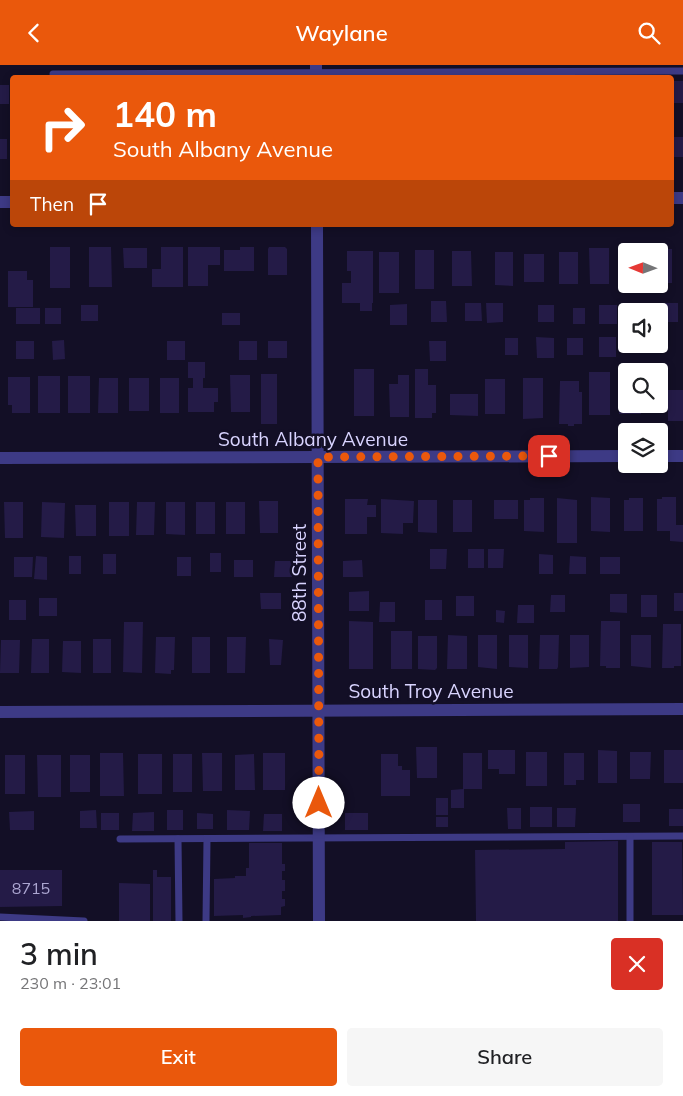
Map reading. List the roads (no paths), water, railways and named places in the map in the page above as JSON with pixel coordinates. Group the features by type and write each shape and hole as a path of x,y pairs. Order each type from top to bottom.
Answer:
{"street":[{"name":"88th Street","path":"317,227 319,921"},
{"path":"668,456 683,455"},
{"name":"South Albany Avenue","path":"0,458 618,456"},
{"name":"South Troy Avenue","path":"0,712 683,709"}],"lane":[{"path":"53,75 683,71"},
{"path":"120,839 683,836"},
{"path":"630,837 630,921"},
{"path":"178,839 180,921"},
{"path":"206,921 207,839"},
{"path":"0,917 84,921"}]}
